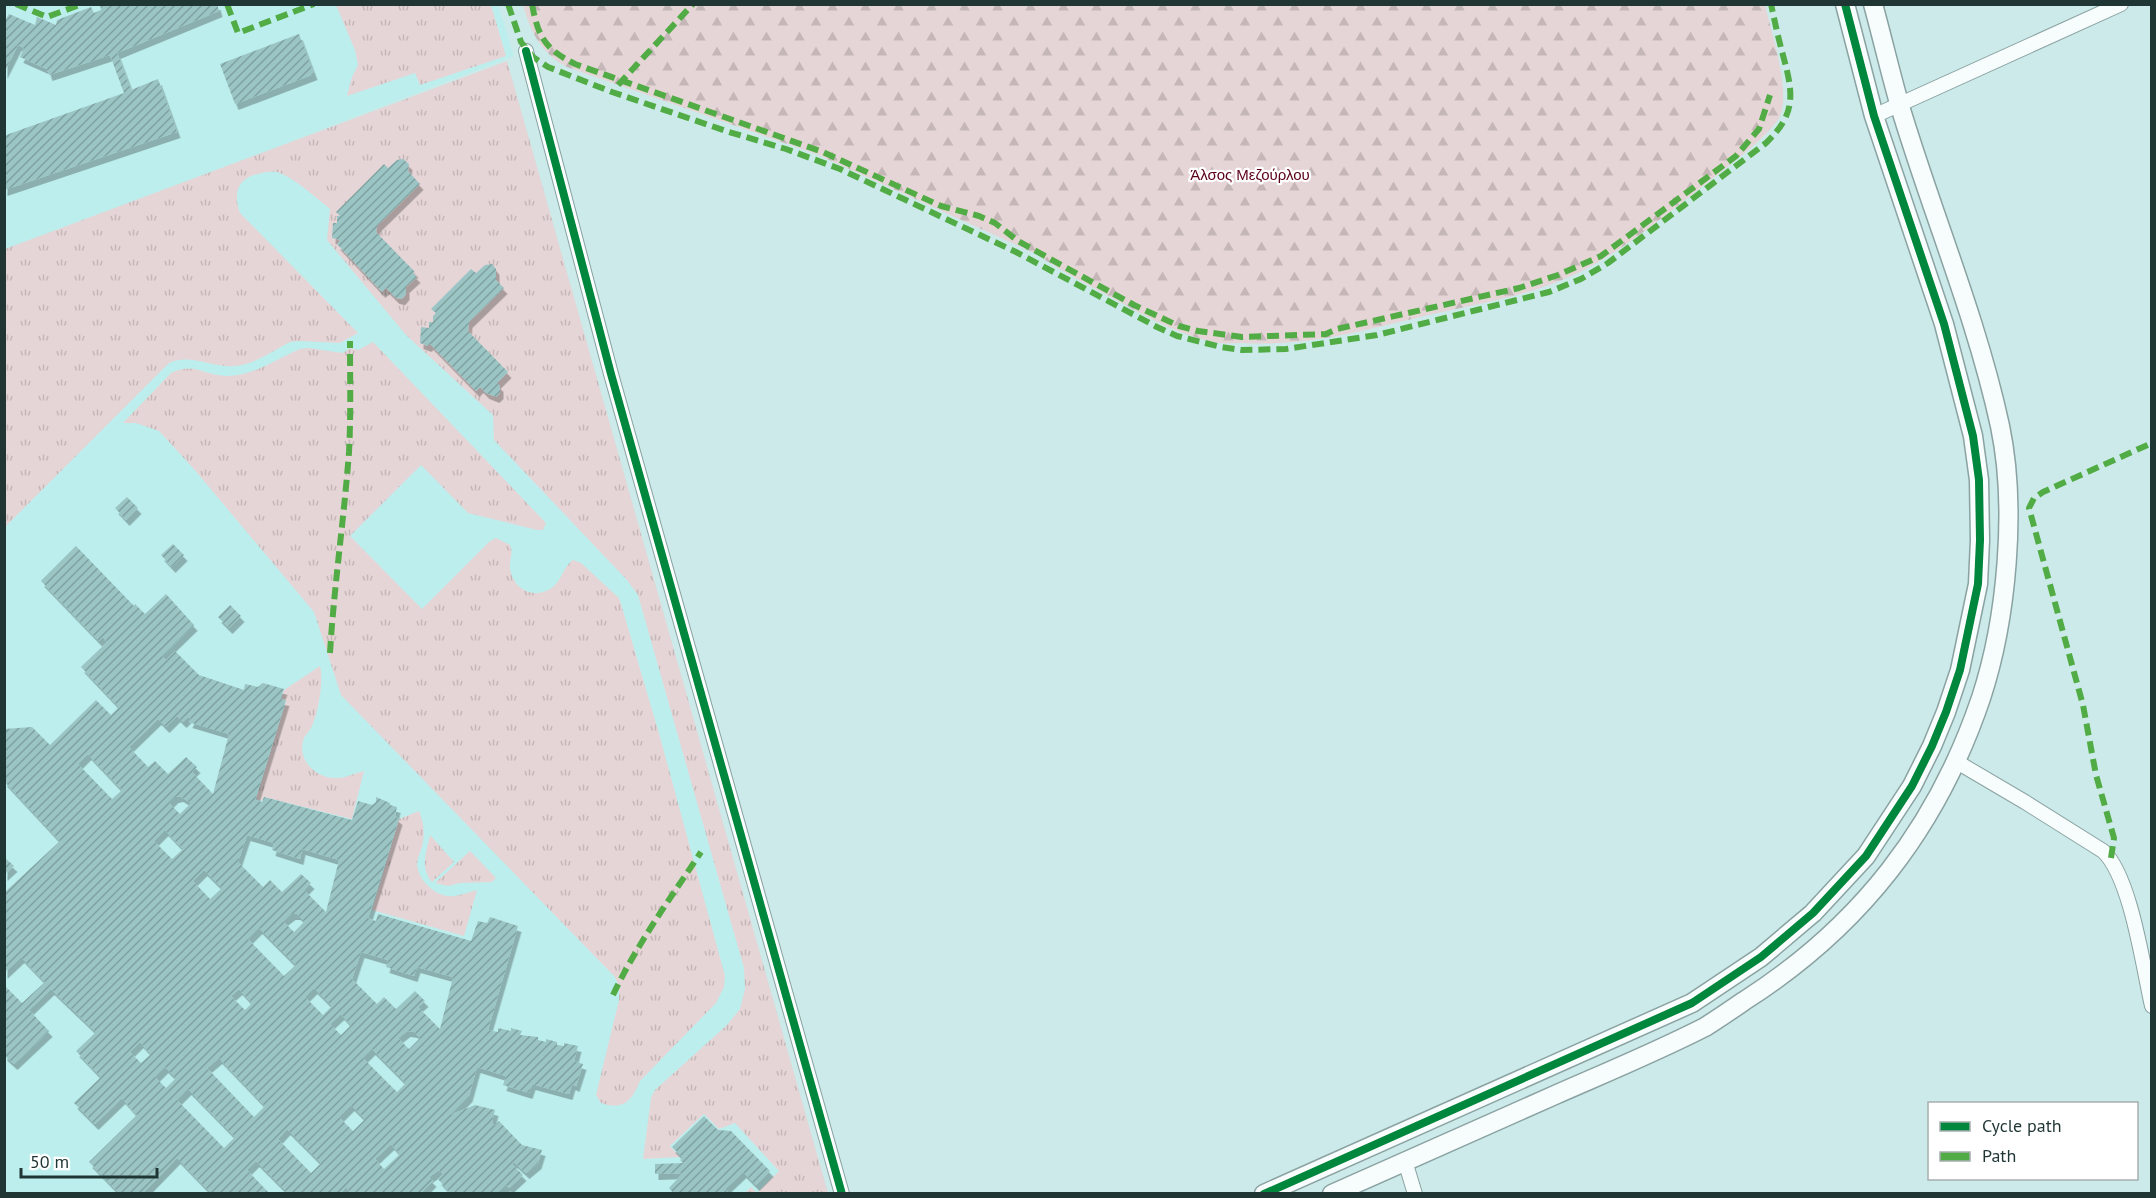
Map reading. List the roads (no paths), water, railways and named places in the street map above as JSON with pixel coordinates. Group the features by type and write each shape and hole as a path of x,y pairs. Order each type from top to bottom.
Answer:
{"street":[{"path":"1264,1194 1692,1003 1761,957 1813,913 1866,856 1912,786 1946,712 1969,635 1978,584 1980,540 1978,480 1974,436 1944,324 1874,116 1845,4"},
{"path":"1332,1194 1615,1069 1707,1025 1779,979 1833,933 1890,871 1914,836 1957,762 1987,680 1995,643 2004,589 2007,532 2006,477 2000,428 1971,316 1899,104 1873,4"},
{"path":"1874,116 2121,4"},
{"path":"526,51 614,386 842,1194"},
{"path":"1957,762 2025,802 2111,858 2128,898 2151,1006"},
{"path":"1405,1161 1415,1194"}],"park label":[{"name":"Άλσος Μεζούρλου","path":"1250,174"}]}
